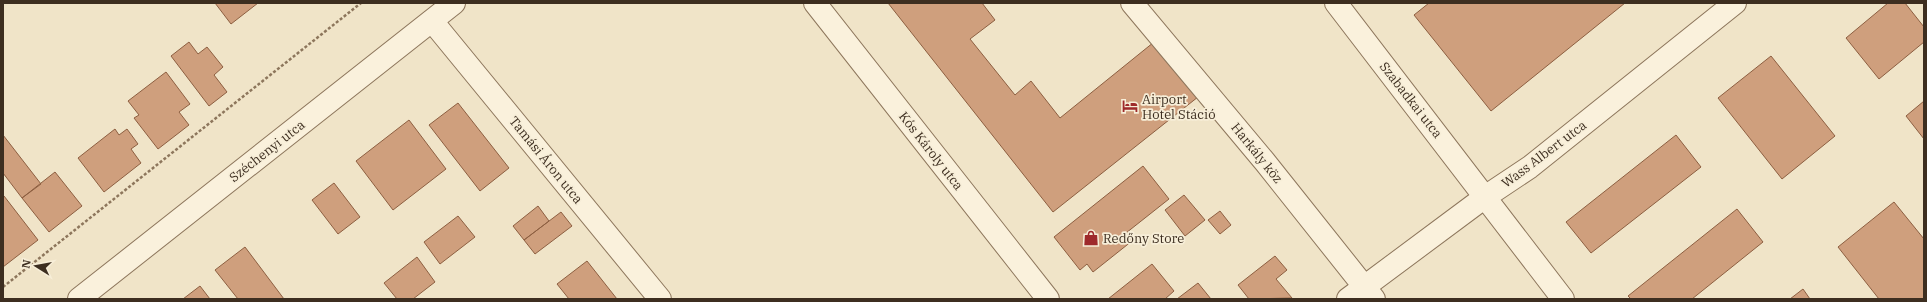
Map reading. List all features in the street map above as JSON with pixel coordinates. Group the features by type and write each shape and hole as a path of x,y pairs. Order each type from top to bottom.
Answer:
{"street":[{"name":"Széchenyi utca","path":"79,299 454,3"},
{"name":"Kós Károly utca","path":"815,3 1048,299"},
{"name":"Harkály köz","path":"1132,3 1265,162 1362,295"},
{"name":"Szabadkai utca","path":"1336,3 1563,299"},
{"name":"Wass Albert utca","path":"1362,295 1485,197 1530,167 1735,3"},
{"name":"Tamási Áron utca","path":"432,21 660,299"}],"path":[{"path":"3,287 362,3"}],"building":[{"path":"215,3 258,3 231,24"},
{"name":"Airport Hotel Stáció","path":"888,3 982,3 995,20 970,39 1015,95 1031,81 1060,118 1159,38 1203,93 1053,212"},
{"path":"1429,3 1625,3 1491,111 1414,15"},
{"path":"1888,3 1905,3 1924,27 1924,42 1879,79 1846,38"},
{"path":"189,42 198,54 207,47 223,67 214,75 227,92 209,106 171,56"},
{"path":"1771,56 1835,136 1782,179 1718,98"},
{"path":"166,72 190,104 179,112 189,125 158,149 134,118 139,115 128,101"},
{"path":"1924,101 1924,139 1906,116"},
{"path":"458,103 509,168 480,191 429,125"},
{"path":"409,120 446,169 393,210 356,161"},
{"path":"115,129 119,135 127,129 138,144 131,149 141,163 104,192 78,158"},
{"path":"3,135 41,184 22,198 3,173"},
{"path":"1676,135 1701,167 1591,253 1566,222"},
{"path":"1143,166 1169,199 1126,233 1132,241 1093,272 1087,264 1080,270 1054,237"},
{"path":"55,172 82,206 49,232 22,198"},
{"path":"334,183 360,217 338,234 312,200"},
{"path":"1184,195 1205,220 1185,236 1165,210"},
{"path":"4,196 38,240 3,267 3,197"},
{"path":"1894,202 1924,239 1924,299 1879,299 1838,247"},
{"path":"538,206 549,221 524,240 513,226"},
{"path":"1737,209 1763,242 1692,299 1631,299 1628,296"},
{"path":"1220,211 1231,225 1220,234 1208,220"},
{"path":"561,212 572,226 535,254 524,240"},
{"path":"458,216 475,237 440,264 424,242"},
{"path":"245,247 284,299 238,299 215,270"},
{"path":"1275,256 1287,270 1276,279 1292,298 1249,299 1238,285"},
{"path":"417,257 435,282 413,299 397,299 384,283"},
{"path":"587,261 617,299 569,299 557,284"},
{"path":"1152,264 1174,291 1165,299 1108,299"},
{"path":"1198,283 1211,299 1177,299"},
{"path":"200,286 210,299 183,299"},
{"path":"1803,289 1810,299 1790,299"}],"place":[{"name":"Airport Hotel Stáció","path":"1130,106"},
{"name":"Redőny Store","path":"1091,238"}]}
